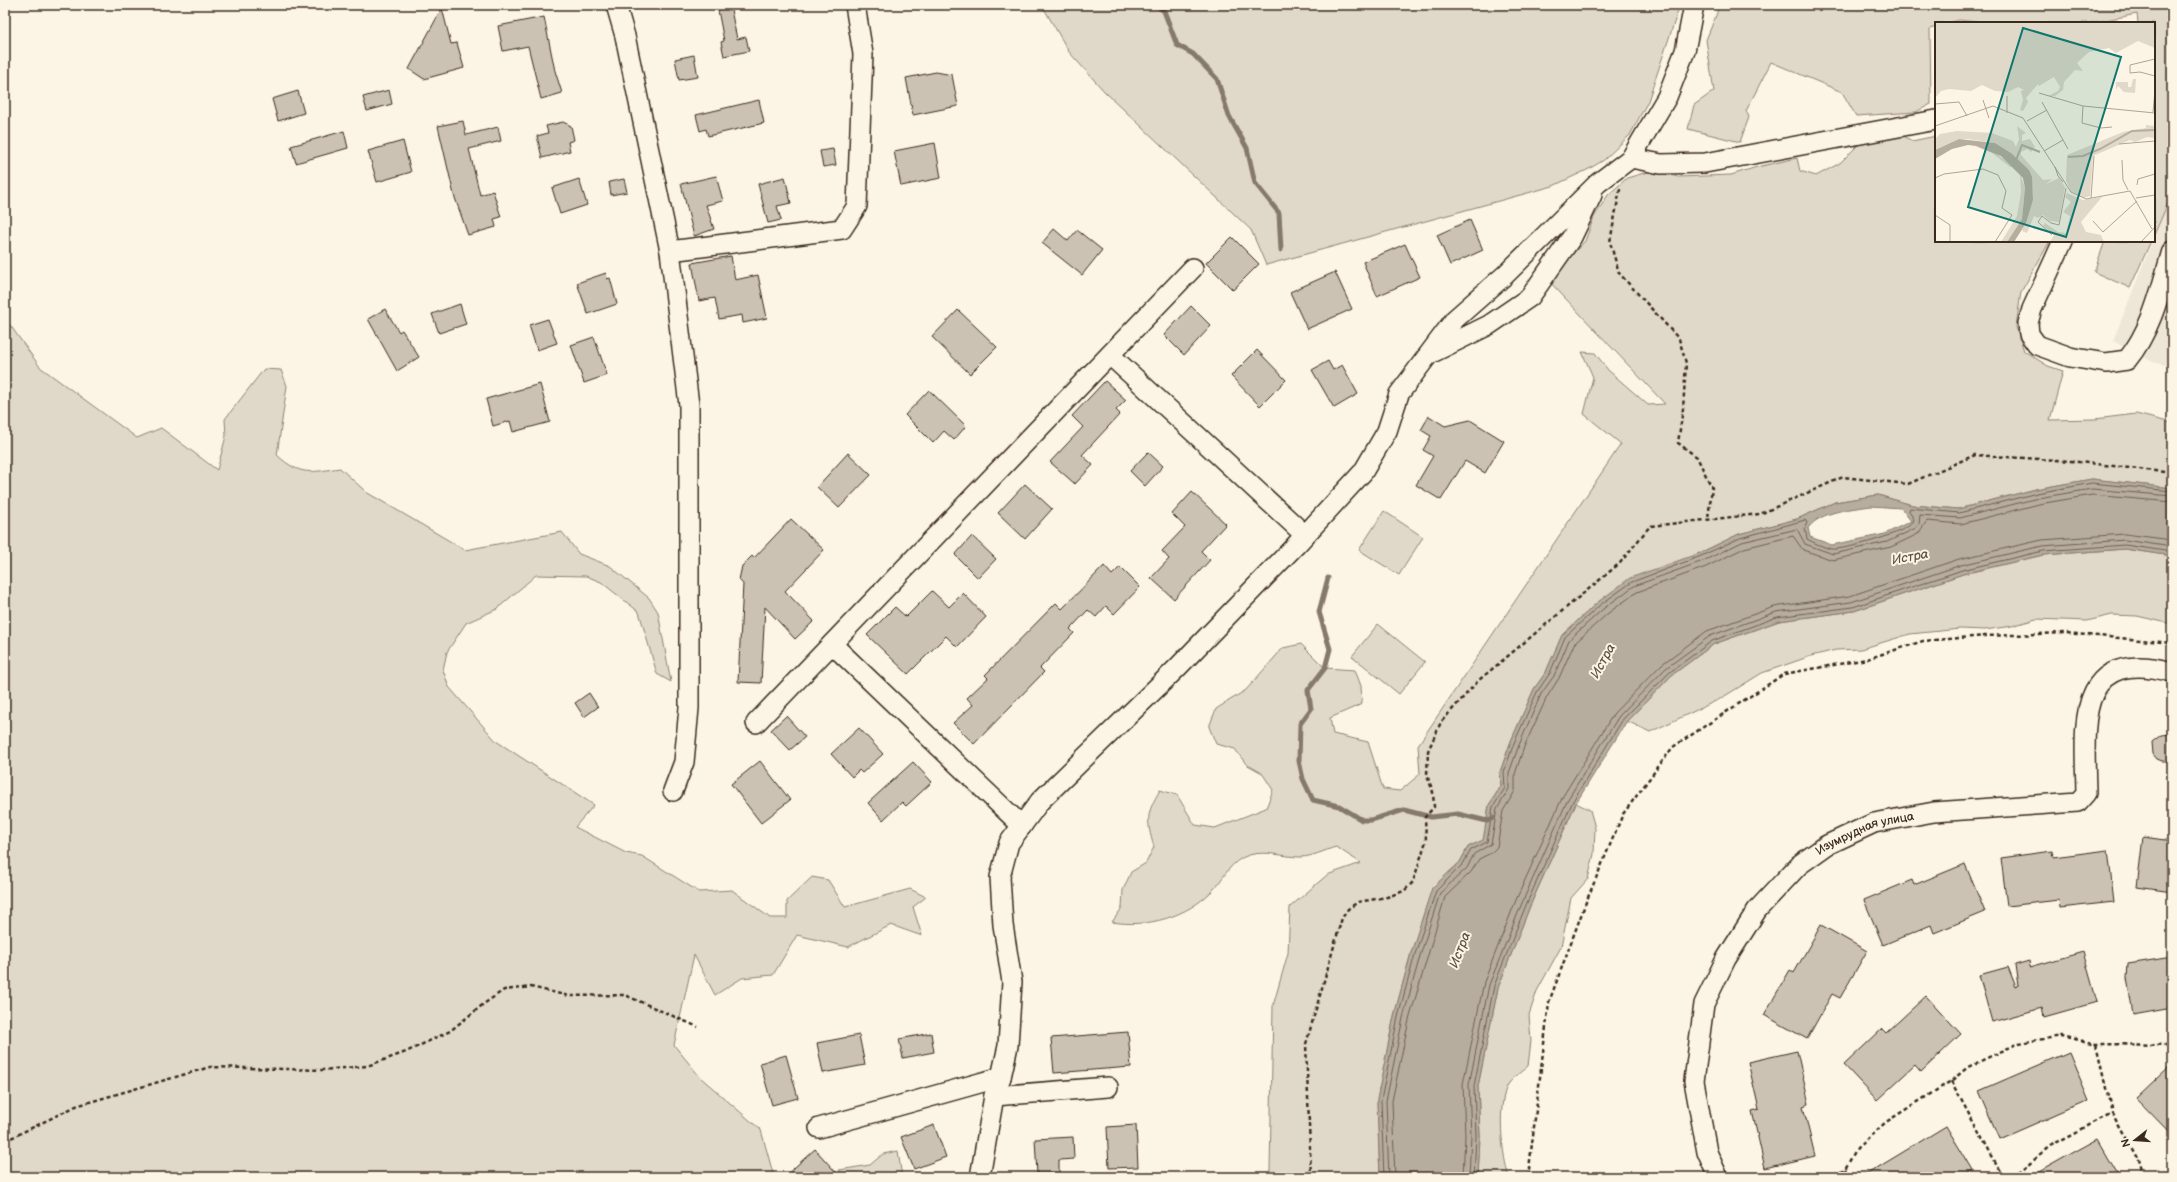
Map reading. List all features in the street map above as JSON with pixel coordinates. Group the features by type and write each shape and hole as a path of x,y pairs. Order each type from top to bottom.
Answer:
{"street":[{"path":"616,5 625,36 670,251 689,405 689,708 684,762 673,790"},
{"path":"670,251 842,229 857,206 863,54 855,5"},
{"path":"980,1177 994,1096 1001,1077 1008,1046 1012,982 1003,924 1000,877 1010,843 1040,801 1177,668 1305,535 1363,472 1387,431 1399,394 1455,319 1505,275 1598,183 1628,160 1667,97 1685,51 1694,5"},
{"path":"1628,160 1662,164 1705,163 1935,120"},
{"path":"1427,356 1489,325 1530,297 1572,237 1598,183"},
{"path":"2063,242 2032,309 2028,323 2029,334 2037,345 2070,357 2106,363 2127,360 2137,348 2155,306 2172,251"},
{"path":"756,723 1193,268"},
{"path":"1110,355 1305,535"},
{"path":"832,644 1022,826"},
{"name":"Изумрудная улица","path":"1718,1177 1707,1152 1694,1081 1704,1004 1726,960 1762,905 1799,865 1827,845 1874,823 1934,812 2078,802 2086,793 2085,735 2089,699 2096,687 2105,677 2123,669 2137,668 2172,672"},
{"path":"819,1128 1001,1077"},
{"path":"994,1096 1108,1087"}],"path":[{"path":"1628,160 1610,242 1619,274 1679,339 1686,363 1683,409 1678,442 1697,457 1712,488 1708,518"},
{"path":"1311,1177 1306,1044 1325,974 1342,918 1348,909 1358,902 1387,897 1404,891 1413,882 1426,841 1425,818 1434,807 1433,792 1427,775 1428,751 1441,722 1479,680 1620,563 1650,526 1708,518 1760,514 1843,477 1908,484 1975,454 2071,461 2172,473"},
{"path":"1528,1177 1549,1002 1586,902 1623,814 1673,747 1784,674 1867,659 1923,641 1984,636 2066,633 2172,643"},
{"path":"5,1141 76,1106 210,1067 322,1070 368,1066 406,1052 450,1031 504,990 531,987 569,996 625,995 698,1027"},
{"path":"1827,1177 1845,1169 1857,1148 1886,1122 1951,1081 1968,1067 2018,1043 2062,1036 2096,1044 2172,1045"},
{"path":"2096,1044 2112,1113 2137,1159 2142,1177"},
{"path":"1951,1081 2003,1177"},
{"path":"2012,1177 2050,1146 2112,1113"},
{"path":"1845,1169 1848,1177"}],"shaded area":[{"path":"1042,5 1680,5 1648,101 1630,135 1604,160 1553,186 1266,265 1251,230 1104,91 1069,52"},
{"path":"1718,5 2172,5 2172,194 2155,233 2155,22 2138,22 2137,14 2094,22 1977,22 1959,20 1952,22 1935,22 1935,27 1930,29 1931,104 1916,112 1856,116 1842,92 1771,62 1746,111 1749,117 1740,142 1688,129 1694,105 1714,91 1706,40 1717,13"},
{"path":"1899,133 1912,141 1935,136 1935,242 2049,242 2021,292 2016,327 2024,351 2048,366 2063,371 2050,420 2095,419 2136,414 2172,423 2172,488 2092,479 2036,489 1958,509 1912,505 1878,495 1835,502 1797,519 1739,534 1598,602 1562,635 1546,672 1534,689 1511,741 1500,772 1501,786 1489,805 1484,840 1468,847 1460,862 1432,889 1411,953 1394,1016 1377,1100 1380,1177 1272,1177 1270,1171 1273,1006 1288,953 1290,907 1327,875 1361,863 1336,847 1305,857 1262,853 1249,855 1232,865 1213,890 1203,899 1179,914 1153,922 1112,922 1122,908 1123,890 1131,872 1146,863 1154,847 1149,817 1152,805 1160,790 1177,795 1195,825 1215,828 1266,808 1273,790 1262,773 1246,764 1235,749 1216,744 1209,727 1216,709 1246,690 1283,648 1301,644 1325,668 1355,670 1361,686 1362,704 1330,718 1333,734 1368,742 1383,789 1400,791 1420,774 1418,745 1621,444 1584,414 1593,377 1582,352 1595,353 1608,370 1648,405 1665,404 1548,280 1585,241 1594,217 1608,195 1627,178 1654,170 1678,177 1731,175 1757,167 1797,158 1800,171 1816,176 1840,163 1859,144"},
{"path":"2172,192 2172,367 2153,362 2113,341 2152,242 2155,242 2155,235"},
{"path":"2105,242 2151,242 2130,288 2094,272"},
{"path":"5,318 40,367 137,438 161,428 217,470 226,436 225,419 264,369 281,370 287,386 277,455 293,467 307,471 321,471 340,468 366,492 465,550 562,532 579,554 610,566 649,598 658,612 671,682 657,674 639,612 601,582 586,576 536,575 497,609 466,623 447,652 443,670 449,687 496,741 594,805 575,827 626,853 642,856 699,892 732,890 770,918 787,918 787,901 812,877 828,880 845,907 910,889 926,897 913,907 922,936 891,925 848,947 797,935 773,975 742,978 715,995 694,955 674,1045 700,1077 761,1130 774,1177 5,1177"},
{"path":"1384,511 1423,537 1399,575 1359,550"},
{"path":"2125,549 2172,556 2172,624 2137,616 2112,615 2087,621 2036,619 2012,626 1985,630 1960,629 1910,634 1861,649 1836,650 1811,656 1762,673 1720,699 1650,732 1627,721 1672,675 1714,644 1779,621 1854,611 1963,574 2043,555"},
{"path":"1378,624 1425,662 1399,694 1352,656"},
{"path":"1576,803 1590,810 1595,828 1594,854 1588,879 1571,898 1561,947 1537,991 1529,1015 1531,1041 1528,1066 1509,1083 1505,1092 1501,1116 1502,1143 1509,1177 1478,1177 1480,1136 1478,1086 1498,988 1530,906"},
{"path":"898,1151 902,1177 847,1177 839,1170 870,1165 883,1154"}],"water":[{"name":"Истра","path":"2092,479 2172,488 2172,556 2125,549 2043,555 1963,574 1854,611 1779,621 1714,644 1672,675 1627,721 1576,803 1530,906 1498,988 1478,1086 1480,1136 1478,1177 1380,1177 1377,1100 1394,1016 1411,953 1432,888 1460,862 1468,847 1483,840 1489,805 1501,786 1500,772 1511,741 1534,689 1546,672 1562,635 1598,602 1630,578 1700,553 1739,534 1797,519 1835,502 1878,495 1912,505 1958,509 2036,489","holes":["1871,506 1901,508 1911,521 1885,534 1832,545 1810,537 1808,528 1814,522 1828,514"]}],"building":[{"path":"717,5 730,5 737,39 746,37 749,51 724,56 721,42 724,41"},
{"path":"442,8 451,44 457,43 464,68 424,79 409,69"},
{"path":"544,17 555,71 562,93 541,99 528,46 503,51 498,26"},
{"path":"694,55 698,77 679,80 675,59"},
{"path":"936,72 952,75 958,106 913,115 906,78"},
{"path":"389,90 392,104 367,111 363,97"},
{"path":"298,91 304,113 278,121 272,99"},
{"path":"759,100 764,123 708,136 706,129 700,131 696,115"},
{"path":"463,121 466,135 498,127 501,141 469,149 480,195 493,191 501,217 494,219 496,227 468,235 454,195 438,126"},
{"path":"563,122 571,126 574,140 568,142 570,151 542,158 537,136 548,133 546,126"},
{"path":"344,131 348,148 296,163 291,146"},
{"path":"403,141 411,172 377,182 368,151"},
{"path":"935,143 941,178 901,186 894,151"},
{"path":"833,149 836,165 823,167 820,151"},
{"path":"716,176 723,201 706,205 714,229 694,236 681,184"},
{"path":"785,177 791,203 777,206 781,220 768,223 758,184"},
{"path":"579,179 587,205 560,214 552,188"},
{"path":"624,179 627,192 611,195 609,182"},
{"path":"1470,220 1483,250 1450,265 1437,235"},
{"path":"1054,229 1068,241 1077,230 1102,250 1082,275 1042,243"},
{"path":"1232,237 1259,264 1233,290 1206,263"},
{"path":"1405,244 1420,277 1377,296 1363,262"},
{"path":"731,256 735,280 758,275 767,318 743,323 742,315 719,319 715,298 699,301 692,263"},
{"path":"1335,272 1352,309 1307,329 1290,292"},
{"path":"606,273 607,279 610,278 617,304 588,314 577,283"},
{"path":"460,304 466,324 439,333 432,314"},
{"path":"1191,306 1211,326 1184,355 1164,335"},
{"path":"385,309 399,332 402,330 419,357 397,371 368,319"},
{"path":"958,310 997,347 970,374 932,337"},
{"path":"548,319 557,343 537,350 529,325"},
{"path":"594,337 607,375 584,383 571,345"},
{"path":"1257,350 1286,380 1260,406 1231,376"},
{"path":"1328,361 1333,370 1342,365 1358,394 1334,408 1312,370"},
{"path":"1105,381 1126,400 1116,410 1120,414 1082,455 1093,465 1075,484 1050,462 1083,427 1072,416"},
{"path":"540,384 550,422 513,432 510,421 493,426 486,399"},
{"path":"929,390 966,426 954,440 944,431 933,443 905,415"},
{"path":"1429,416 1445,426 1470,420 1504,441 1485,473 1465,461 1441,500 1416,485 1433,456 1423,450 1431,436 1421,430"},
{"path":"1148,452 1163,466 1145,486 1130,471"},
{"path":"848,453 871,475 839,508 817,487"},
{"path":"1025,484 1052,509 1025,539 998,513"},
{"path":"1192,492 1226,524 1201,551 1210,560 1174,599 1151,578 1169,559 1162,551 1185,527 1172,514"},
{"path":"791,519 824,550 785,591 814,621 795,639 765,607 761,683 738,682 743,584 739,580 742,566 752,556 754,558"},
{"path":"972,536 996,559 978,578 955,555"},
{"path":"1104,566 1112,575 1120,567 1140,587 1114,614 1106,606 1096,617 1088,610 1070,629 1074,633 1040,668 1044,672 974,744 953,723 973,705 967,698 988,678 985,675 1056,603 1062,609"},
{"path":"932,591 949,607 963,593 986,617 957,647 946,636 908,674 867,635 895,607 906,617"},
{"path":"589,693 598,707 584,717 575,703"},
{"path":"786,716 805,737 790,750 771,730"},
{"path":"859,728 883,754 862,773 859,770 852,777 831,754"},
{"path":"2172,734 2172,761 2162,761 2157,759 2153,754 2152,742 2161,735"},
{"path":"760,761 790,800 761,823 731,784"},
{"path":"913,762 932,782 906,806 902,802 883,820 868,803"},
{"path":"2143,837 2172,841 2172,892 2137,887"},
{"path":"2108,850 2114,902 2060,908 2059,900 2007,906 2001,858 2052,851 2053,857"},
{"path":"1965,864 1985,912 1934,933 1931,925 1883,945 1864,900 1912,880 1914,885"},
{"path":"1821,925 1867,951 1840,998 1832,994 1807,1039 1764,1015 1790,970 1794,973"},
{"path":"2083,952 2097,1002 2044,1017 2042,1008 1992,1022 1979,975 2008,967 2016,987 2018,986 2015,965 2029,961 2030,967"},
{"path":"2172,957 2172,1008 2133,1015 2127,978 2128,964"},
{"path":"1926,996 1961,1034 1921,1072 1915,1065 1877,1100 1844,1065 1882,1029 1886,1033"},
{"path":"1128,1032 1131,1067 1054,1073 1051,1038"},
{"path":"931,1033 934,1052 903,1058 899,1039"},
{"path":"859,1035 865,1065 823,1073 817,1043"},
{"path":"1797,1051 1809,1104 1803,1106 1815,1156 1765,1168 1752,1111 1759,1109 1748,1062"},
{"path":"2069,1052 2089,1100 2000,1139 1979,1091"},
{"path":"786,1055 798,1098 772,1105 760,1063"},
{"path":"2172,1064 2172,1135 2136,1098"},
{"path":"934,1125 946,1157 914,1169 901,1137"},
{"path":"1136,1125 1138,1167 1109,1168 1107,1127"},
{"path":"1946,1126 1973,1171 1963,1177 1862,1177"},
{"path":"1073,1137 1074,1159 1059,1160 1059,1173 1037,1174 1035,1139"},
{"path":"2098,1139 2120,1177 2030,1177 2076,1151"},
{"path":"815,1149 840,1177 784,1177"}],"waterway":[{"path":"1156,5 1164,11 1177,45 1193,54 1217,79 1229,116 1247,148 1255,183 1279,213 1281,250"},
{"path":"1328,578 1319,612 1330,649 1325,668 1308,690 1311,709 1300,724 1299,761 1303,779 1313,800 1339,806 1362,820 1371,820 1404,810 1431,817 1458,814 1487,821 1493,818"}]}
